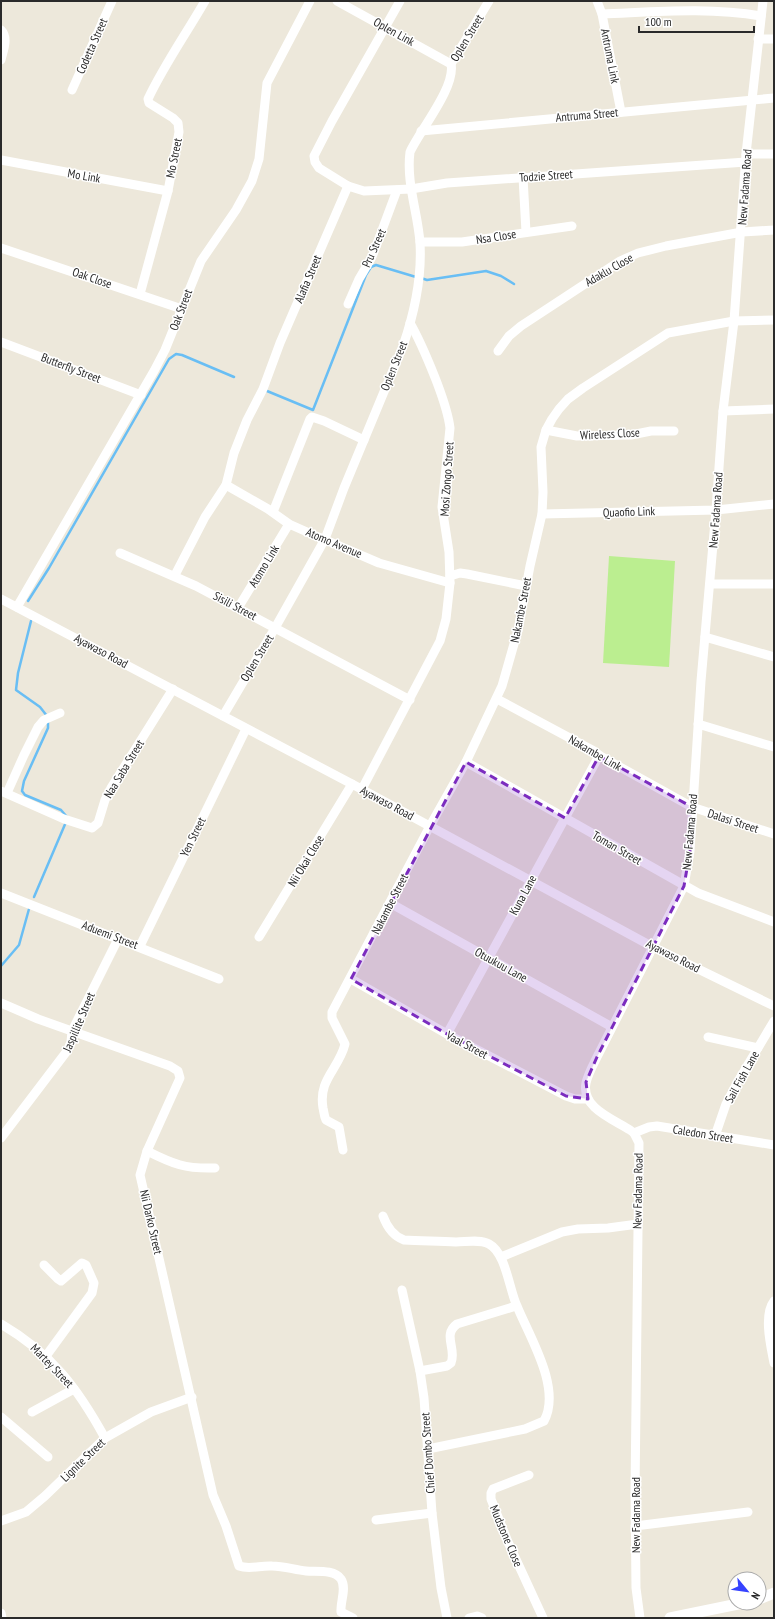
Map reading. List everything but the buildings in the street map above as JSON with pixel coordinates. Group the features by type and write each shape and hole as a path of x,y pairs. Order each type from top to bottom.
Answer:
{"street":[{"name":"Codetta Street","path":"72,90 112,1"},
{"name":"Mo Street","path":"140,294 168,191 179,132 178,123 173,118 149,103 148,99 157,79 186,35 205,1"},
{"name":"Oak Street","path":"17,606 141,395 165,350 201,261 236,210 252,181 258,159 267,83 310,1"},
{"name":"Oplen Link","path":"337,1 451,64"},
{"path":"348,186 319,168 315,162 314,156 332,121 400,1"},
{"name":"Oplen Street","path":"223,716 325,539 403,346 410,323 419,274 420,242 411,188 409,163 410,152 421,131 438,105 447,86 452,69 451,64 489,1"},
{"name":"Antruma Link","path":"597,1 602,14 621,112"},
{"name":"New Fadama Road","path":"588,1099 586,1082 612,1027 684,886 690,851 698,724 723,410 734,321 742,232 746,158 763,1"},
{"path":"602,14 699,10 733,11 761,16"},
{"path":"1,30 5,35 1,60"},
{"path":"758,39 774,39"},
{"name":"Antruma Street","path":"421,131 774,98"},
{"name":"Todzie Street","path":"348,186 364,191 397,190 447,183 746,158 774,154"},
{"name":"Mo Link","path":"1,160 168,191"},
{"path":"523,177 526,232"},
{"name":"Alafia Street","path":"174,575 205,516 226,485 234,453 247,420 263,389 280,343 348,186"},
{"name":"Pru Street","path":"348,304 359,279 372,257 397,190"},
{"name":"Nsa Close","path":"420,242 462,242 572,226"},
{"name":"Adaklu Close","path":"498,351 509,336 521,326 620,261 638,253 666,246 742,232 774,230"},
{"name":"Oak Close","path":"1,248 182,309"},
{"name":"Nakambe Street","path":"343,1150 339,1128 328,1122 325,1118 322,1094 325,1081 345,1047 345,1042 332,1016 340,997 351,979 430,826 466,762 497,699 509,665 518,630 542,514 543,492 541,448 546,430 559,409 568,399 662,336 674,331 734,321 774,320"},
{"name":"Mosi Zongo Street","path":"362,790 440,641 446,619 450,580 449,552 442,508 450,421 426,352 410,323"},
{"name":"Butterfly Street","path":"1,342 141,395"},
{"path":"723,410 774,409"},
{"path":"273,512 312,417 315,417 364,440"},
{"name":"Wireless Close","path":"546,430 577,436 631,435 651,431 674,431"},
{"name":"Atomo Avenue","path":"226,485 273,512 290,524 379,563 450,580"},
{"name":"Quaofio Link","path":"542,514 716,510 774,504"},
{"name":"Atomo Link","path":"238,608 290,524"},
{"name":"Sisili Street","path":"120,552 174,575 410,700"},
{"path":"450,580 467,574 526,586"},
{"path":"710,584 774,584"},
{"name":"Ayawaso Road","path":"1,599 173,688 246,729 352,784 653,947 774,1006"},
{"path":"705,637 774,657"},
{"name":"Naa Saba Street","path":"4,792 67,820 89,828 95,827 98,823 105,800 111,788 173,688"},
{"name":"Nakambe Link","path":"497,699 594,751 599,756 692,807"},
{"path":"4,792 34,734 41,724 48,718 60,713"},
{"path":"698,724 774,747"},
{"name":"Yen Street","path":"140,946 246,729"},
{"name":"Kuna Lane","path":"447,1034 599,756"},
{"name":"Toman Street","path":"466,762 684,886 715,901 774,922"},
{"name":"Nii Okai Close","path":"259,937 352,784"},
{"name":"Dalasi Street","path":"692,807 774,834"},
{"name":"Aduemi Street","path":"1,893 118,939 140,946 219,979"},
{"name":"Otuukuu Lane","path":"390,903 612,1027"},
{"name":"Jaspillite Street","path":"1,1138 67,1051 71,1042 72,1031 118,939"},
{"name":"Vaal Street","path":"351,979 447,1034 566,1096 574,1099 588,1099"},
{"name":"Nii Darko Street","path":"1,1003 38,1019 170,1066 178,1071 180,1078 146,1151 140,1174 192,1397 213,1495 226,1526 236,1561 239,1566 245,1568 278,1566 337,1575 341,1579 344,1586 341,1612 353,1618"},
{"name":"Sail Fish Lane","path":"715,1136 726,1104 774,1021"},
{"path":"708,1037 758,1048"},
{"path":"588,1099 595,1108 634,1133"},
{"name":"Caledon Street","path":"634,1133 650,1127 658,1126 774,1145"},
{"name":"New Fadama Road","path":"634,1133 639,1143 636,1588 640,1618"},
{"path":"146,1151 173,1164 184,1167 199,1169 215,1168"},
{"path":"383,1216 391,1231 398,1238 404,1240 481,1242 493,1247 501,1257 516,1306 533,1339 544,1370 548,1396 548,1410 544,1421 525,1429 428,1449"},
{"path":"501,1257 562,1232 578,1229 608,1228 638,1224"},
{"path":"44,1265 58,1280 61,1281 82,1263 86,1265 94,1283 92,1293 46,1356"},
{"name":"Chief Dombo Street","path":"402,1290 420,1371 424,1398 432,1512 441,1588 447,1618"},
{"path":"774,1301 769,1311 774,1359"},
{"path":"420,1371 447,1366 451,1363 452,1355 449,1334 453,1327 457,1324 516,1306"},
{"name":"Martey Street","path":"1,1324 33,1345 46,1356 68,1380 92,1414 105,1438"},
{"path":"32,1412 74,1389"},
{"name":"Lignite Street","path":"1,1521 26,1512 45,1496 105,1438 151,1412 192,1397"},
{"path":"1,1417 48,1457"},
{"name":"Mudstone Close","path":"529,1474 493,1489 491,1499 508,1542 543,1618"},
{"path":"376,1520 432,1512"},
{"path":"636,1526 748,1512"},
{"path":"670,1618 727,1606"},
{"path":"1,1613 2,1618"},
{"path":"469,1618 477,1616 482,1618"}],"highlighted area":[{"path":"599,756 692,807 690,851 684,886 597,1057 586,1082 588,1099 566,1096 447,1034 351,979 466,762 565,818"}],"green space":[{"path":"609,556 675,561 669,667 603,663"}],"waterway":[{"path":"267,391 313,410 366,275 371,267 376,265 416,277"},
{"path":"421,278 427,280 486,271 501,276 514,284"},
{"path":"28,601 49,568 169,359 176,354 182,355 234,377"},
{"path":"31,621 18,673 16,690 40,707 47,716"},
{"path":"48,721 48,728 24,781 22,791 25,795 61,810 67,817"},
{"path":"34,897 66,822"},
{"path":"1,966 19,945 29,909"}]}
